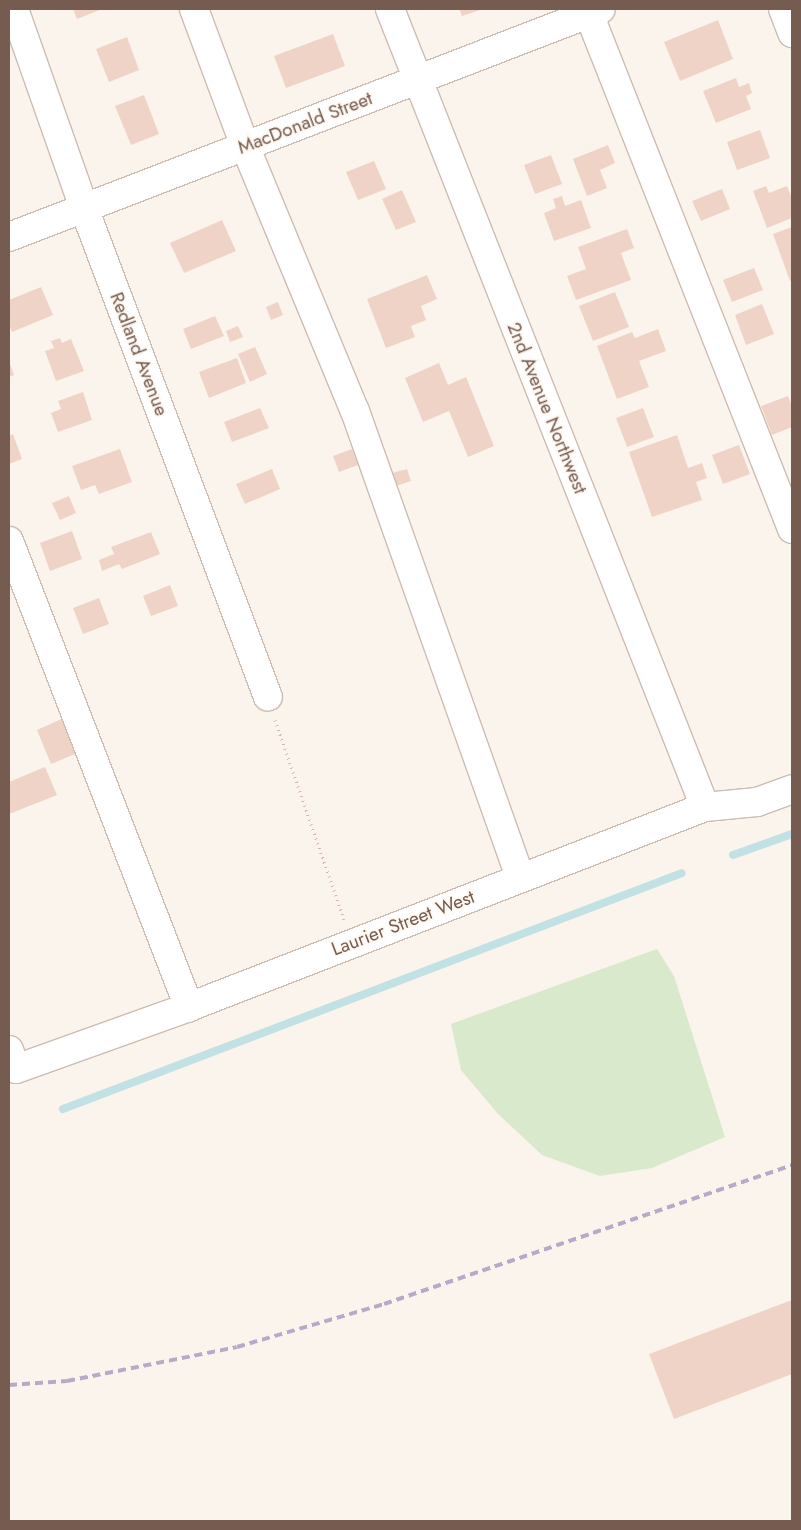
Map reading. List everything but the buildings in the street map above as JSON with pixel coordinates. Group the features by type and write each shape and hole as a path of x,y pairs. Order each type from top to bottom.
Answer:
{"street":[{"name":"Redland Avenue","path":"14,9 84,208 268,697"},
{"path":"194,9 245,146 355,411 520,878"},
{"name":"2nd Avenue Northwest","path":"390,9 705,807"},
{"path":"783,9 792,33"},
{"name":"MacDonald Street","path":"9,237 593,10"},
{"path":"593,10 792,529"},
{"path":"9,541 189,1007"},
{"name":"Laurier Street West","path":"12,1059 189,1007 705,807 757,802 792,789"}],"path":[{"path":"268,697 352,944"}],"green space":[{"path":"657,949 674,976 725,1137 652,1168 600,1176 542,1155 498,1114 461,1070 451,1024"}],"waterway":[{"path":"733,855 792,834"},
{"path":"63,1109 682,873"}],"railway":[{"path":"9,1385 67,1381 237,1347 384,1304 792,1165"}]}
